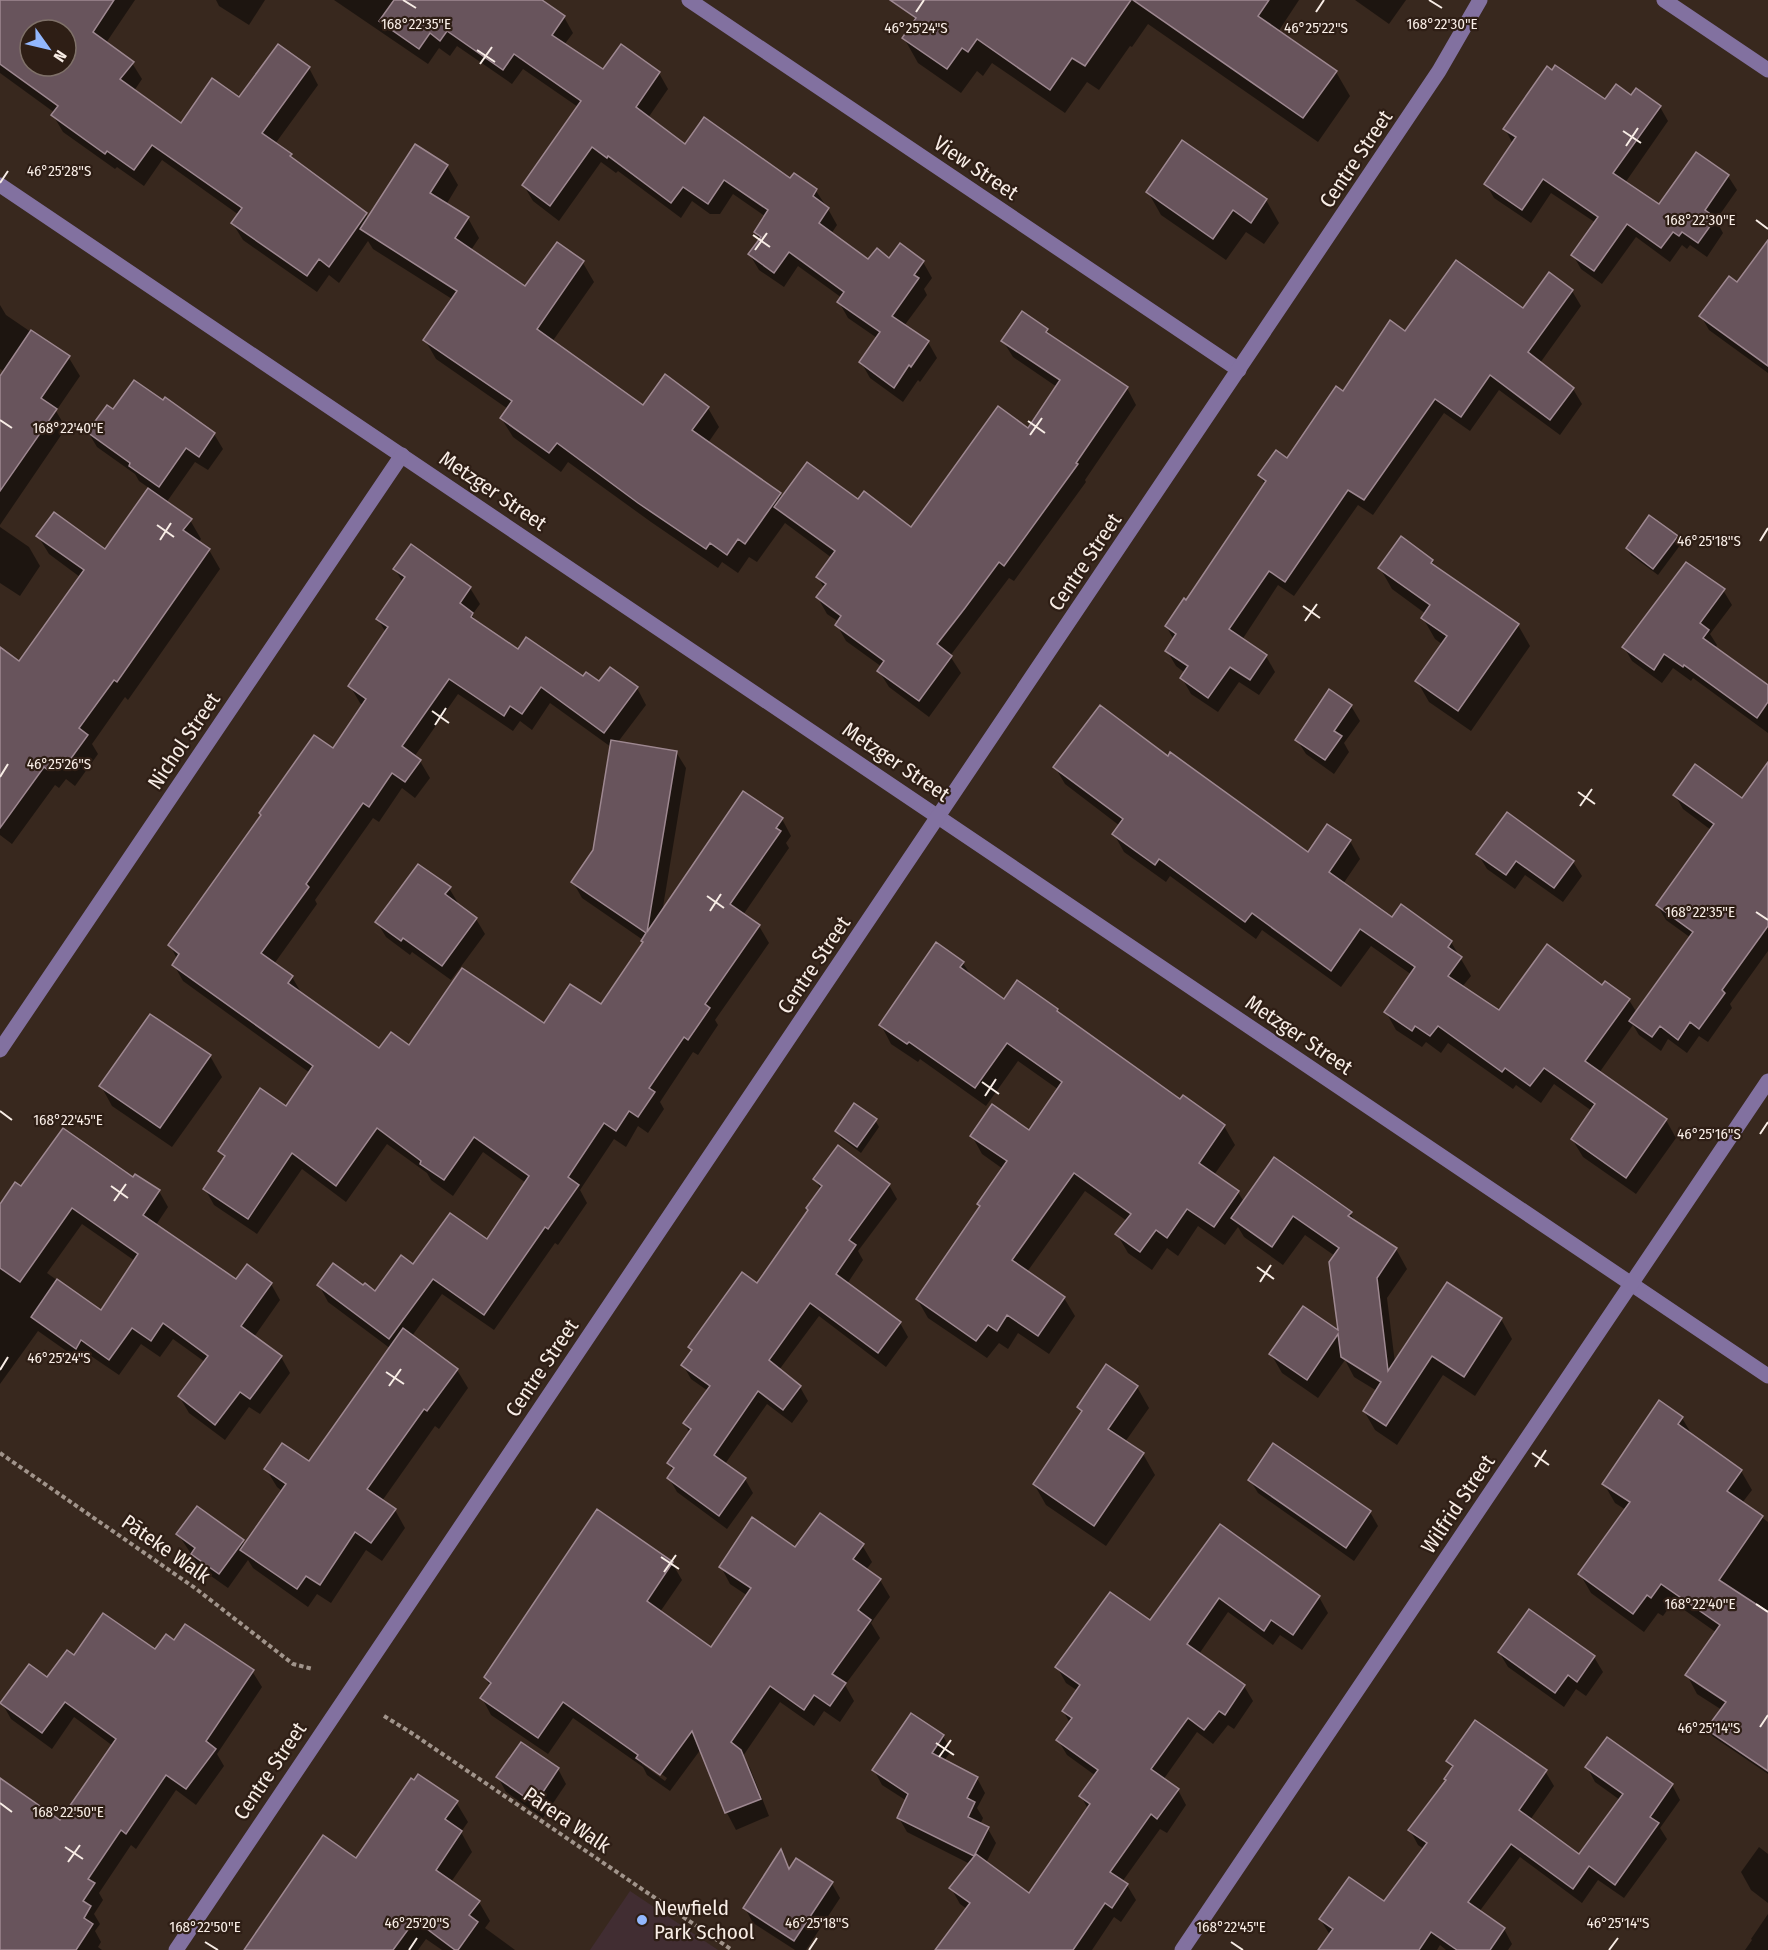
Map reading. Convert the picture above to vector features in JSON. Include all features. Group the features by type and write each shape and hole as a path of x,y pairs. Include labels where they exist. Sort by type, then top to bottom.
{"street":[{"name":"View Street","path":"689,0 1239,370"},
{"name":"Centre Street","path":"176,1950 1439,71 1480,0"},
{"path":"1664,0 1768,70"},
{"name":"Metzger Street","path":"0,186 1768,1376"},
{"name":"Nichol Street","path":"0,1050 402,455"},
{"name":"Wilfrid Street","path":"1182,1950 1768,1081"}],"path":[{"name":"Pāteke Walk","path":"0,1453 195,1588 293,1664 313,1669"},
{"name":"Pārera Walk","path":"384,1716 732,1950"}],"shaded area":[{"name":"Newfield Park School","path":"630,1891 718,1950 590,1950"}],"building":[{"path":"0,0 114,0 93,32 134,62 120,79 181,123 212,78 239,97 278,44 310,67 262,133 367,213 329,267 319,259 307,276 231,223 242,208 152,145 134,170 107,151 105,154 51,115 58,106 19,78 78,78 78,18 18,18 18,77 0,64"},
{"path":"394,0 542,0 565,16 552,35 603,69 621,44 660,72 636,107 685,144 704,117 790,178 794,173 817,189 813,196 829,208 819,223 868,259 877,248 889,258 900,243 924,261 914,275 919,278 892,316 929,341 894,388 859,362 880,332 837,302 844,292 789,252 774,273 748,254 761,237 754,232 768,210 724,180 708,204 683,187 671,203 608,156 607,158 592,147 550,206 522,185 581,101 514,54 503,70 447,31 440,41 430,33 419,49 379,21"},
{"path":"890,0 1131,0 1085,66 1072,58 1050,90 977,39 968,52 962,48 947,69 902,38 916,18"},
{"path":"1133,0 1269,0 1258,16 1337,71 1303,118"},
{"path":"1555,65 1605,99 1616,84 1631,95 1636,88 1661,106 1613,173 1659,204 1696,152 1729,175 1705,210 1716,218 1698,243 1682,232 1679,236 1673,232 1661,248 1627,224 1594,271 1571,255 1598,217 1543,179 1522,210 1484,184 1516,137 1503,129 1547,66 1552,70"},
{"path":"1182,140 1267,199 1251,223 1233,210 1213,239 1146,192"},
{"path":"415,144 448,165 430,193 469,217 455,238 525,286 557,242 584,261 537,329 643,405 665,374 709,407 692,430 781,493 745,544 738,539 727,555 710,543 706,549 638,503 557,443 549,453 500,418 512,401 423,340 457,291 360,229"},
{"path":"1768,240 1768,366 1699,316 1729,276 1737,282"},
{"path":"1456,260 1523,308 1549,272 1573,290 1528,352 1574,388 1550,420 1490,375 1461,417 1435,399 1364,500 1348,490 1285,582 1269,571 1229,629 1267,655 1250,680 1230,667 1208,698 1180,678 1188,666 1165,651 1176,634 1165,626 1184,598 1186,600 1266,481 1258,475 1276,450 1287,458 1336,386 1343,391 1390,320 1405,331"},
{"path":"1022,311 1048,329 1046,332 1128,387 1076,463 1078,464 1004,566 999,562 937,644 952,656 919,701 877,671 884,661 835,625 841,616 816,597 826,584 816,577 835,551 774,507 807,462 858,499 864,491 911,527 998,406 1028,428 1060,380 1001,341"},
{"path":"31,330 70,356 41,398 57,409 0,491 0,376"},
{"path":"134,380 163,400 165,397 215,433 199,457 186,448 159,487 87,432 107,405 113,409"},
{"path":"148,488 192,519 183,530 210,549 117,682 114,680 79,728 88,735 64,768 55,762 48,770 44,767 0,828 0,647 19,661 84,570 36,536 54,512 105,549"},
{"path":"1649,515 1678,536 1653,569 1626,548"},
{"path":"1401,536 1433,560 1431,563 1519,624 1458,711 1415,681 1447,636 1421,618 1430,605 1378,568"},
{"path":"411,544 471,587 460,603 473,613 471,617 518,649 526,637 583,676 586,672 599,681 610,667 638,687 604,733 541,687 522,714 510,706 504,716 449,679 402,746 421,760 405,782 392,773 369,807 363,803 306,884 309,887 261,953 293,976 288,983 379,1048 391,1032 409,1045 462,968 544,1023 570,984 601,1004 643,942 641,941 646,933 571,882 593,850 611,740 677,751 647,932 743,791 783,818 776,828 781,831 730,904 760,925 705,1004 710,1008 688,1040 684,1037 649,1088 655,1092 638,1117 629,1111 616,1131 604,1123 568,1177 579,1185 548,1229 545,1227 484,1315 433,1279 389,1339 317,1285 333,1263 375,1291 401,1255 413,1264 450,1213 487,1239 529,1176 474,1137 444,1180 420,1164 421,1161 377,1128 336,1186 292,1153 248,1219 203,1189 225,1156 218,1151 260,1088 286,1106 313,1066 172,965 179,954 168,945 261,815 259,813 314,735 333,748 366,699 348,686 388,627 376,619 405,577 393,569"},
{"path":"1686,562 1725,589 1700,623 1709,630 1703,638 1768,685 1768,702 1757,718 1684,665 1683,667 1664,654 1654,670 1622,647"},
{"path":"1329,689 1352,705 1334,731 1342,736 1325,760 1295,740"},
{"path":"1100,705 1168,756 1170,752 1308,852 1327,824 1351,840 1329,872 1392,917 1401,904 1452,941 1448,947 1462,957 1448,976 1499,1010 1547,944 1602,985 1605,981 1630,999 1585,1061 1667,1119 1626,1178 1571,1139 1595,1104 1544,1068 1530,1086 1505,1068 1502,1072 1438,1026 1430,1036 1415,1026 1412,1031 1384,1012 1415,967 1360,929 1331,971 1252,913 1245,922 1159,859 1155,865 1112,834 1123,819 1053,767"},
{"path":"1768,762 1768,926 1722,990 1725,993 1699,1029 1690,1022 1678,1040 1660,1026 1652,1037 1629,1021 1693,932 1656,905 1714,824 1673,795 1695,764 1742,798"},
{"path":"1507,812 1574,861 1554,888 1516,861 1506,875 1476,854"},
{"path":"418,864 451,887 445,894 477,918 442,966 403,938 401,941 375,922"},
{"path":"936,942 964,962 960,967 1004,999 1017,980 1180,1099 1183,1095 1225,1125 1199,1163 1239,1191 1214,1227 1187,1209 1167,1238 1156,1230 1140,1252 1115,1234 1131,1214 1074,1173 1012,1260 1065,1297 1038,1336 1007,1315 997,1331 988,1325 976,1341 916,1299 980,1206 977,1204 1007,1161 970,1136 992,1104 1029,1130 1062,1082 1007,1043 975,1088 909,1042 907,1044 879,1025"},
{"path":"150,1014 211,1055 160,1128 99,1086"},
{"path":"854,1103 877,1119 857,1147 835,1131"},
{"path":"63,1128 133,1177 135,1174 160,1190 143,1215 236,1279 247,1264 272,1283 241,1326 282,1356 250,1399 240,1392 215,1425 178,1396 208,1356 163,1323 151,1341 132,1328 109,1360 81,1340 76,1349 31,1317 57,1279 101,1310 138,1254 72,1208 20,1282 0,1268 0,1204 15,1182 21,1186"},
{"path":"838,1145 890,1184 849,1240 856,1245 836,1274 901,1322 878,1353 810,1303 769,1360 801,1386 783,1410 758,1391 714,1455 746,1478 719,1516 667,1478 674,1468 667,1463 691,1429 683,1423 710,1386 681,1365 692,1350 688,1347 742,1272 757,1283 808,1210 806,1208 822,1186 813,1179"},
{"path":"1274,1157 1352,1212 1348,1216 1397,1248 1377,1278 1388,1371 1447,1282 1502,1318 1464,1377 1432,1356 1386,1426 1363,1411 1381,1382 1341,1357 1338,1334 1307,1380 1269,1354 1303,1306 1338,1330 1329,1262 1339,1248 1293,1216 1272,1247 1231,1218"},
{"path":"403,1328 458,1369 427,1411 424,1409 367,1489 396,1509 371,1543 355,1532 320,1585 306,1576 297,1589 240,1550 286,1484 264,1469 282,1443 309,1461"},
{"path":"1106,1364 1138,1386 1108,1429 1144,1453 1094,1526 1033,1484 1082,1411 1077,1407"},
{"path":"1659,1400 1683,1417 1678,1424 1742,1470 1727,1491 1763,1516 1719,1580 1768,1612 1768,1771 1706,1729 1726,1702 1685,1675 1720,1625 1661,1584 1651,1598 1647,1595 1633,1614 1578,1574 1630,1502 1602,1484"},
{"path":"1273,1443 1371,1511 1346,1548 1248,1480"},
{"path":"197,1506 244,1540 219,1574 191,1554 195,1548 176,1534"},
{"path":"597,1509 673,1562 647,1601 711,1647 751,1588 719,1567 752,1517 795,1547 820,1513 864,1544 853,1559 881,1579 858,1610 871,1620 832,1674 846,1683 830,1706 814,1695 804,1710 770,1686 731,1742 741,1750 761,1799 725,1813 692,1731 660,1775 636,1758 638,1755 563,1702 538,1738 480,1698 491,1683 484,1677"},
{"path":"1220,1524 1320,1596 1293,1635 1271,1620 1264,1631 1219,1598 1187,1644 1245,1685 1225,1715 1219,1711 1204,1730 1188,1718 1151,1769 1179,1789 1157,1819 1151,1814 1110,1872 1128,1884 1112,1908 1105,1903 1073,1950 935,1950 970,1903 949,1888 976,1854 1029,1893 1090,1804 1079,1796 1098,1770 1056,1740 1072,1718 1062,1711 1080,1685 1055,1667 1110,1592 1150,1620"},
{"path":"1529,1609 1595,1656 1577,1682 1568,1675 1555,1693 1498,1652"},
{"path":"103,1613 155,1649 166,1634 174,1640 185,1624 254,1670 206,1741 216,1749 186,1789 166,1775 126,1834 121,1830 88,1879 95,1883 83,1901 91,1906 84,1918 93,1924 76,1950 0,1950 0,1778 60,1820 116,1739 65,1702 42,1733 0,1703 29,1664 47,1677 67,1650 74,1655"},
{"path":"911,1713 944,1735 932,1753 978,1777 967,1798 975,1802 968,1817 989,1827 974,1856 897,1818 908,1794 872,1770"},
{"path":"1475,1720 1547,1770 1519,1810 1579,1854 1623,1794 1585,1767 1607,1737 1673,1784 1650,1817 1659,1823 1615,1885 1589,1866 1573,1889 1511,1844 1468,1902 1505,1928 1490,1950 1457,1950 1431,1932 1419,1950 1318,1950 1333,1929 1319,1919 1349,1877 1384,1901 1427,1843 1408,1830 1446,1780 1444,1779 1453,1766 1446,1761"},
{"path":"521,1742 559,1768 535,1804 496,1777"},
{"path":"418,1774 458,1801 445,1819 462,1831 436,1870 480,1901 469,1915 478,1922 458,1950 415,1920 393,1950 244,1950 323,1835 356,1858 411,1778 414,1780"},
{"path":"781,1849 789,1869 796,1858 833,1882 794,1941 743,1908"}],"place":[{"name":"Newfield Park School","path":"642,1920"}]}
